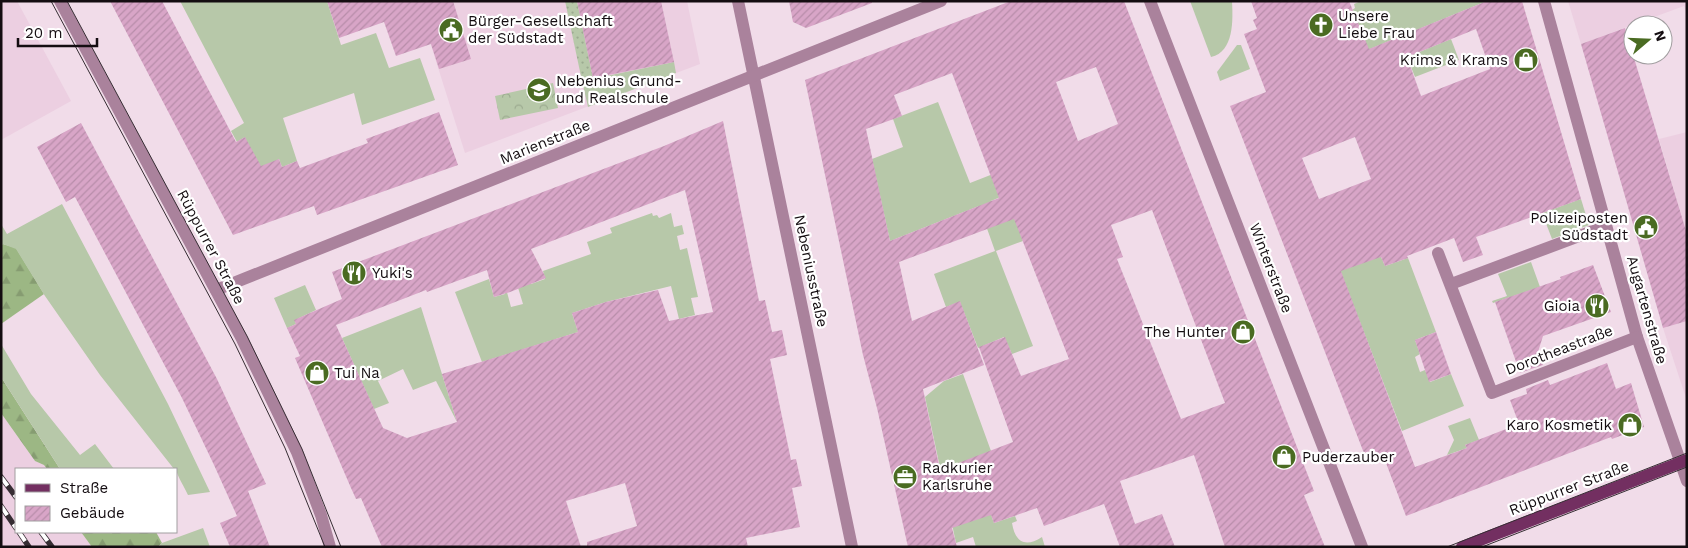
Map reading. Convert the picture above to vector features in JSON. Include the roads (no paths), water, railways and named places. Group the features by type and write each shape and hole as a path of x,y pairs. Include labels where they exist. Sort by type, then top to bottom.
{"main road":[{"name":"Rüppurrer Straße","path":"1462,547 1683,461"}],"street":[{"name":"Rüppurrer Straße","path":"60,1 242,338 296,452 321,515 330,547"},
{"name":"Nebeniusstraße","path":"738,1 852,547"},
{"name":"Marienstraße","path":"216,290 941,1"},
{"name":"Winterstraße","path":"1150,1 1362,547"},
{"name":"Augartenstraße","path":"1544,1 1637,337 1683,461 1687,482"},
{"path":"1438,253 1451,284 1606,226"},
{"name":"Dorotheastraße","path":"1451,284 1492,394 1637,337"},
{"name":"Rüppurrer Straße","path":"321,515 338,547"}],"tram line":[{"path":"51,1 235,344 285,448 325,547"},
{"path":"67,1 247,336 302,449 341,547"},
{"path":"1447,547 1687,453"},
{"path":"1482,547 1687,467"}],"railway":[{"path":"1,477 15,496"},
{"path":"1,506 15,527"},
{"path":"20,533 29,547"},
{"path":"42,533 52,547"}],"place":[{"name":"Unsere Liebe Frau","path":"1321,25"},
{"name":"Bürger-Gesellschaft der Südstadt","path":"451,30"},
{"name":"Krims & Krams","path":"1526,60"},
{"name":"Nebenius Grund- und Realschule","path":"539,90"},
{"name":"Polizeiposten Südstadt","path":"1646,227"},
{"name":"Yuki's","path":"354,273"},
{"name":"Gioia","path":"1597,306"},
{"name":"The Hunter","path":"1243,332"},
{"name":"Tui Na","path":"317,373"},
{"name":"Karo Kosmetik","path":"1630,425"},
{"name":"Puderzauber","path":"1284,457"},
{"name":"Radkurier Karlsruhe","path":"905,477"}]}
